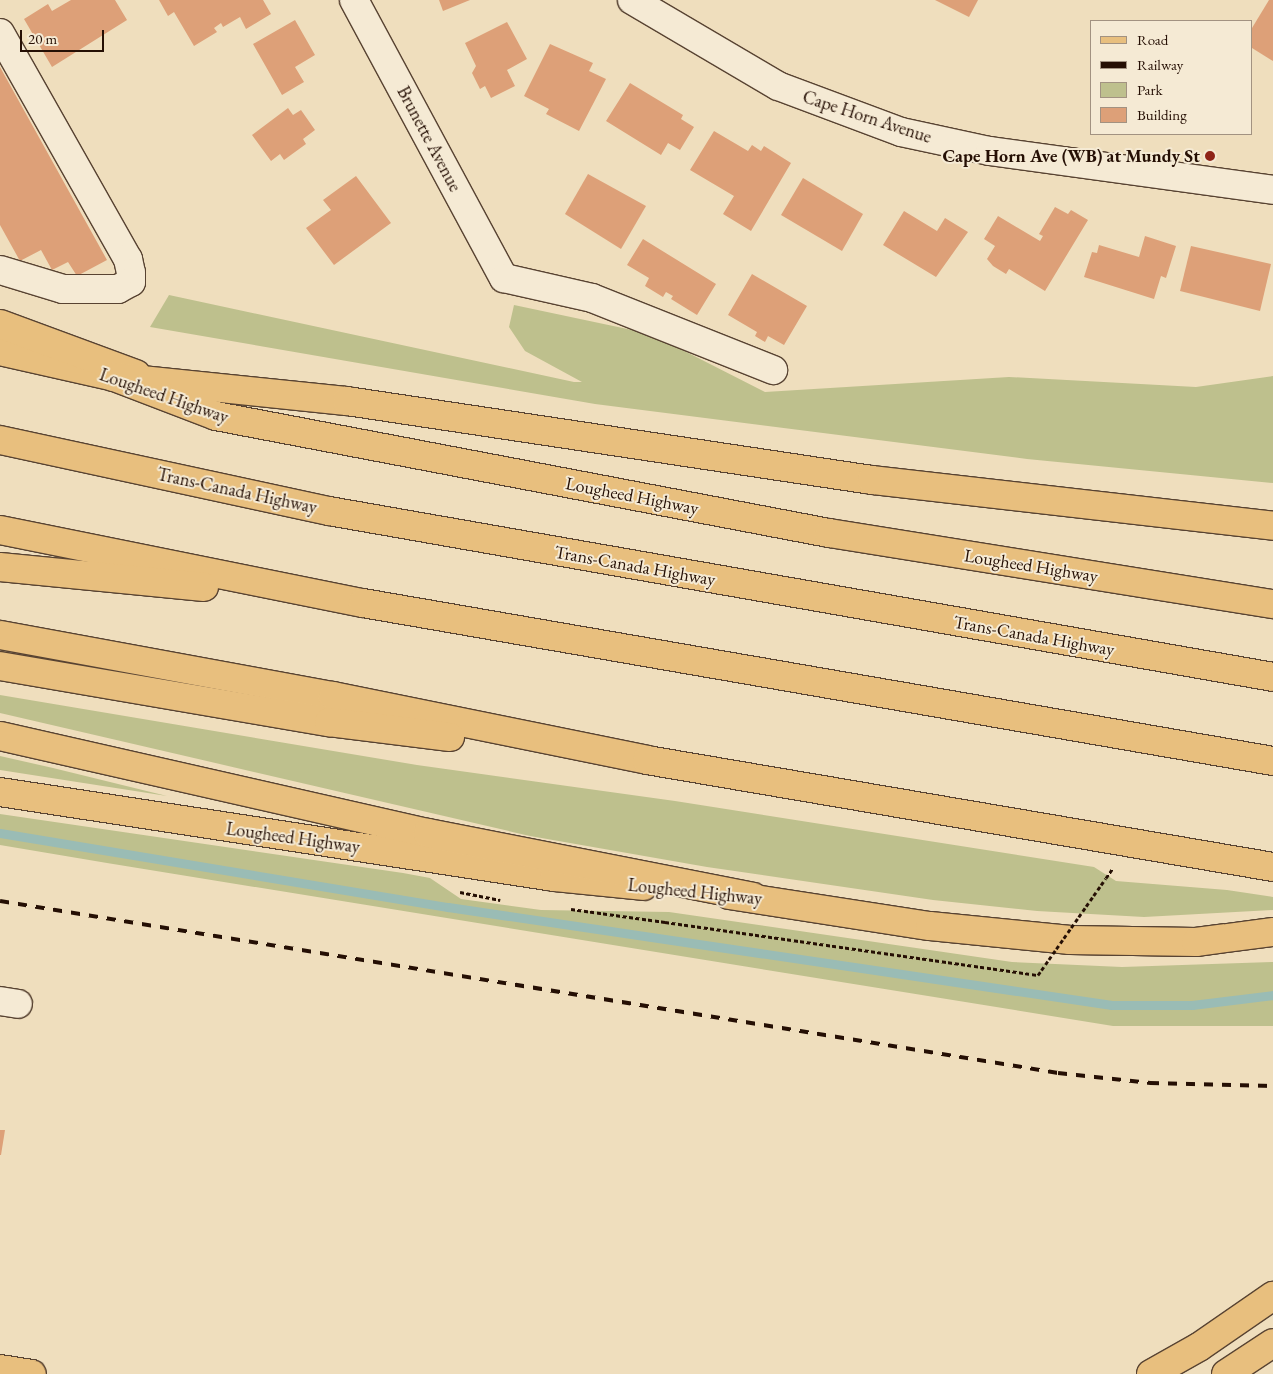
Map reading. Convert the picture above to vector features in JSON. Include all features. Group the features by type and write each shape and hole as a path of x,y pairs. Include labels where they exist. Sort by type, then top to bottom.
{"main road":[{"path":"0,324 147,378"},
{"name":"Lougheed Highway","path":"0,351 114,377 216,416 829,533 1273,604"},
{"path":"114,377 147,378 347,401 872,480 1273,526"},
{"name":"Trans-Canada Highway","path":"0,440 329,511 1273,677"},
{"path":"0,530 362,602 1273,761"},
{"path":"0,567 362,602"},
{"path":"0,635 333,696 647,760 1273,867"},
{"path":"0,666 329,722 647,760"},
{"path":"0,736 455,839 753,897"},
{"name":"Lougheed Highway","path":"0,792 554,877 753,897 930,926 1070,940 1196,942 1273,932"},
{"path":"1151,1374 1199,1347 1273,1296"},
{"path":"1226,1374 1273,1343"},
{"path":"0,1369 32,1374"}],"street":[{"name":"Brunette Avenue","path":"354,0 504,278 592,298 773,370"},
{"name":"Cape Horn Avenue","path":"632,0 778,86 901,132 990,151 1273,190"},
{"path":"0,32 128,259 131,282 118,289 63,289 0,270"}],"path":[{"path":"665,922 1038,975 1106,878"}],"green space":[{"path":"169,295 574,382 582,382 525,351 509,327 514,305 651,334 765,392 1009,377 1196,387 1273,376 1273,483 1027,459 595,404 150,327"},
{"path":"0,695 417,765 675,801 1094,867 1116,881 1227,890 1273,897 1273,910 1144,917 1037,911 933,900 707,867 530,836 0,713"},
{"path":"0,756 53,768 167,796 0,770"},
{"path":"0,814 403,873 430,878 461,899 541,910 669,912 1012,962 1122,967 1273,962 1273,1026 1113,1026 107,863 0,845"}],"building":[{"path":"71,0 115,0 127,20 52,67 24,19 48,4 52,11"},
{"path":"159,0 263,0 271,14 246,29 240,17 223,27 221,23 214,28 217,32 194,46 174,12 168,16"},
{"path":"439,0 470,0 443,11"},
{"path":"935,0 978,0 969,17"},
{"path":"1269,0 1273,0 1273,61 1253,49 1253,26"},
{"path":"295,20 315,55 295,67 304,82 282,95 253,44"},
{"path":"507,22 527,59 507,70 515,86 491,98 485,86 480,89 472,73 476,66 465,43"},
{"path":"550,44 593,63 589,71 606,79 579,131 546,114 549,109 524,96"},
{"path":"0,67 107,260 77,276 68,262 52,270 41,250 20,261 0,225"},
{"path":"630,83 683,115 681,119 694,127 680,150 668,143 661,155 606,121"},
{"path":"288,108 293,115 301,110 315,130 303,139 306,144 284,160 280,154 271,161 252,135"},
{"path":"714,131 748,151 752,145 761,151 764,146 791,163 751,231 723,214 734,196 690,170"},
{"path":"588,174 646,206 621,249 565,214"},
{"path":"356,176 391,223 334,265 306,228 331,210 323,200"},
{"path":"803,178 863,214 842,251 781,215"},
{"path":"1055,207 1068,214 1071,210 1088,220 1045,291 1009,269 1006,274 993,266 987,259 995,246 984,239 998,216 1040,241 1043,236 1039,234"},
{"path":"904,211 937,231 945,218 968,232 936,277 883,245"},
{"path":"1145,236 1176,246 1166,278 1161,276 1154,299 1084,277 1092,252 1097,253 1099,245 1139,257"},
{"path":"643,239 716,284 697,315 671,299 673,296 666,292 663,297 645,286 649,278 627,265"},
{"path":"1191,246 1271,264 1260,311 1180,291"},
{"path":"752,274 807,306 784,345 768,336 765,342 755,336 757,332 728,315"},
{"path":"0,1130 5,1130 1,1155 0,1155"}],"waterway":[{"path":"0,833 448,907 1112,1005 1192,1005 1273,995"}],"railway":[{"path":"0,901 1058,1073 1150,1083 1273,1086"}],"place":[{"name":"Cape Horn Ave (WB) at Mundy St","path":"1210,156"}]}
